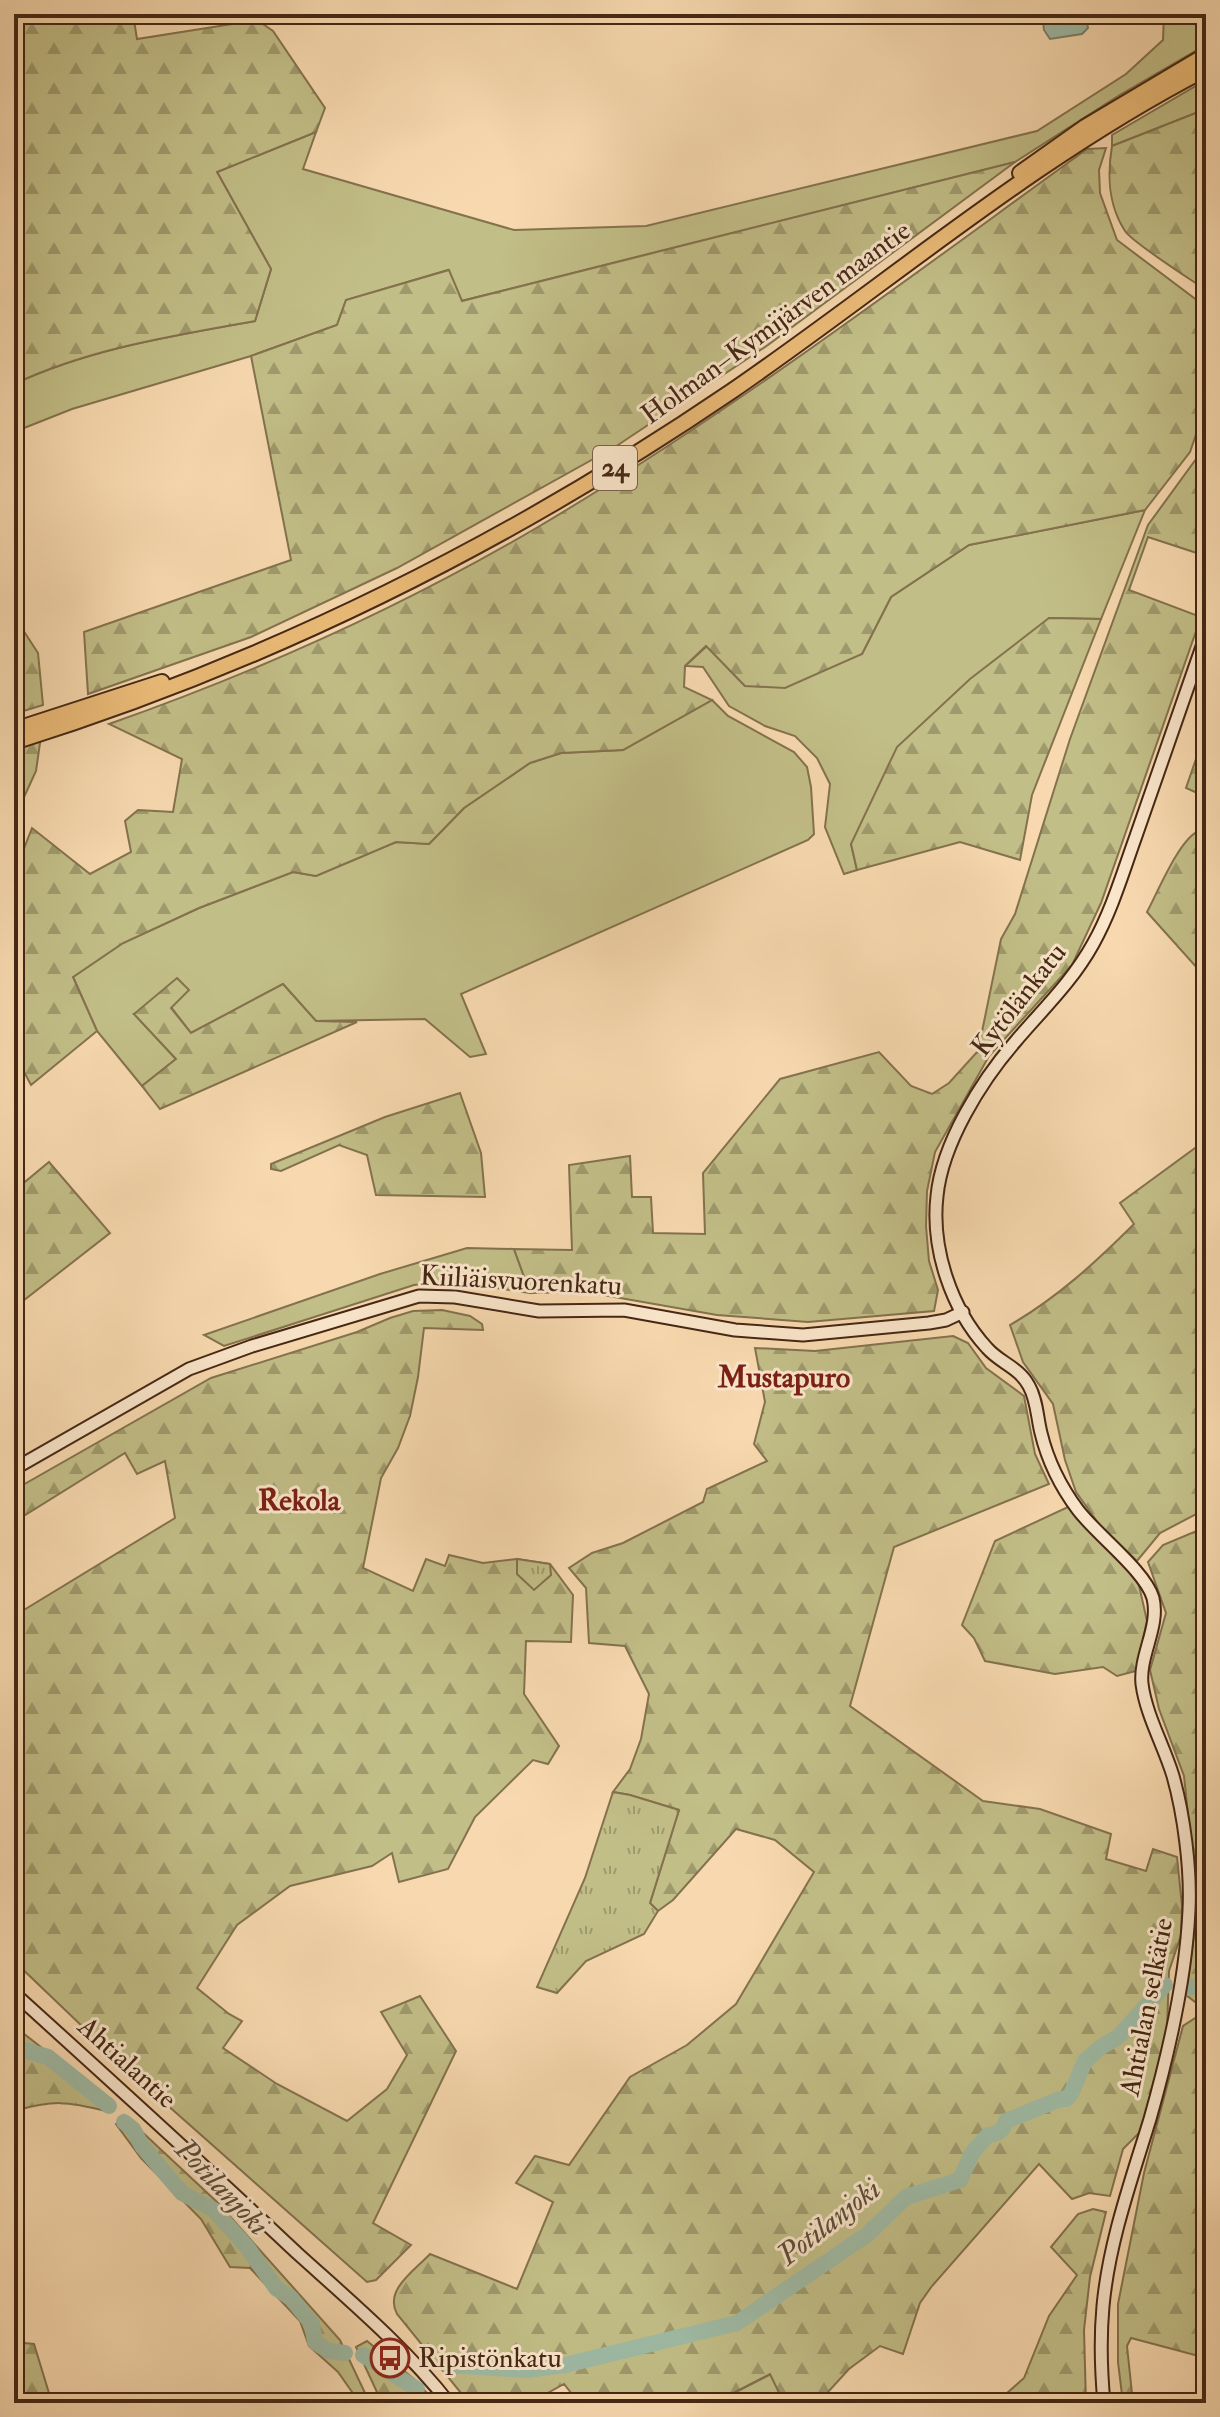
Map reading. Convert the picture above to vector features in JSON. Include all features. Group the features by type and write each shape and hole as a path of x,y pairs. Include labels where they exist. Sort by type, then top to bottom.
{"highway":[{"name":"Holman–Kymijärven maantie","path":"14,742 170,689 421,577 511,529 600,477 736,388 936,241 1050,150 1206,55"},
{"name":"Holman–Kymijärven maantie","path":"936,241 1077,147 1206,69"},
{"name":"Holman–Kymijärven maantie","path":"14,730 266,647"}],"street":[{"name":"Kytölänkatu","path":"984,1346 947,1278 937,1234 937,1196 946,1157 967,1112 992,1072 1064,987 1094,943 1125,867 1206,635"},
{"name":"Kiiliäisvuorenkatu","path":"14,1469 189,1369 252,1346 419,1296 455,1297 539,1311 624,1310 735,1330 803,1335 929,1323 963,1312"},
{"name":"Ahtialan selkätie","path":"984,1346 1013,1366 1028,1384 1054,1475 1097,1532 1146,1584 1154,1601 1142,1679 1174,1779 1186,1854 1188,1922 1173,2024 1151,2114 1122,2206 1103,2302 1100,2360 1104,2403"},
{"name":"Ahtialantie","path":"14,1993 130,2096 361,2312 449,2403"}],"green space":[{"path":"82,14 133,14 137,39 257,20 273,31 325,108 316,132 217,172 271,269 255,321 102,352 14,384 14,23"},
{"path":"1164,14 1202,14 1205,39 1197,50 1015,162 461,301 448,270 346,300 337,325 251,356 72,409 14,432 14,384 102,352 255,321 271,269 217,172 316,132 303,169 514,230 646,226 1037,131 1126,74 1163,40"},
{"path":"1206,80 1206,86 1202,89 1206,89 1206,109 1112,146 1112,135"},
{"path":"1206,109 1206,290 1130,237 1115,211 1109,179 1112,146"},
{"path":"1106,148 1099,170 1100,193 1117,240 1206,307 1206,405 1190,452 1145,510 969,545 891,597 862,654 785,688 745,686 706,646 685,666 684,687 712,700 623,750 561,753 530,763 464,808 429,844 396,842 316,876 293,872 199,908 123,943 73,977 97,1031 31,1085 14,1053 14,874 32,828 90,874 131,852 125,821 138,810 173,812 182,759 109,724 219,683 328,636 382,611 538,527 748,392 1087,149"},
{"path":"1015,162 768,345 615,447 397,568 251,637 88,694 84,632 291,560 251,356 337,325 346,300 449,270 462,301"},
{"path":"1206,432 1206,556 1148,537 1129,590 1201,617 1101,903 1072,965 989,1056 935,1152 927,1191 926,1226 929,1261 938,1290 934,1311 808,1322 717,1315 586,1292 530,1293 514,1249 572,1250 569,1165 630,1156 632,1197 651,1197 653,1233 705,1234 703,1173 780,1079 879,1052 911,1086 932,1094 949,1083 978,1051 1001,939 1015,914 1070,739 1148,525 1196,459"},
{"path":"1145,510 1101,619 1049,618 851,844 857,870 844,874 825,827 830,784 817,758 795,736 765,726 729,706 703,667 685,666 707,646 745,686 862,654 891,597 969,545"},
{"path":"14,616 38,653 43,705 14,714"},
{"path":"1049,618 1101,619 1032,795 1020,860 960,842 857,870 851,844 897,747 970,679"},
{"path":"712,700 728,716 794,752 807,767 814,834 808,840 461,994 486,1054 470,1057 425,1019 316,1021 283,984 191,1033 171,1007 134,1014 176,1059 142,1086 97,1031 73,977 123,943 199,908 293,872 316,876 396,842 429,844 464,808 530,763 561,753 623,750"},
{"path":"1206,730 1206,797 1186,788"},
{"path":"41,736 36,771 14,819 14,746"},
{"path":"1201,830 1206,832 1206,978 1147,912 1178,853 1193,834"},
{"path":"177,978 189,990 171,1008 191,1033 283,984 316,1021 357,1022 160,1109 142,1086 176,1059 134,1014"},
{"path":"460,1093 481,1153 485,1197 376,1195 367,1155 339,1145 281,1171 271,1169 271,1164 385,1117"},
{"path":"1206,1140 1206,1509 1160,1533 1137,1561 1101,1527 1076,1492 1065,1460 1053,1404 1023,1362 1010,1325 1075,1279 1134,1224 1120,1203"},
{"path":"49,1162 110,1233 14,1308 14,1191"},
{"path":"467,1248 514,1249 530,1293 448,1281 414,1285 224,1346 204,1335 380,1274"},
{"path":"442,1310 470,1316 482,1324 483,1330 424,1328 410,1416 398,1448 381,1478 363,1568 413,1591 426,1559 445,1566 449,1555 483,1563 517,1559 550,1564 573,1595 571,1642 526,1641 524,1694 559,1746 548,1764 533,1760 475,1817 448,1869 399,1882 392,1853 372,1866 290,1886 237,1925 197,1988 242,2021 223,2048 277,2084 347,2121 387,2089 407,2055 381,2012 420,1996 456,2051 373,2223 411,2245 376,2280 367,2282 130,2072 14,1961 14,1616 175,1518 165,1461 137,1474 125,1453 14,1522 14,1490 211,1378 413,1311"},
{"path":"953,1336 968,1343 986,1368 1024,1396 1035,1454 1049,1484 894,1547 850,1706 983,1801 1040,1809 1111,1834 1106,1859 1146,1871 1153,1849 1177,1857 1182,1906 1181,1935 1169,1971 1167,2031 1141,2131 1123,2149 1110,2196 1089,2193 1072,2199 1039,2164 932,2286 920,2303 903,2354 880,2346 849,2369 818,2403 784,2403 770,2374 733,2393 735,2403 579,2403 564,2384 535,2403 469,2403 397,2314 394,2297 403,2281 430,2254 517,2289 553,2202 516,2183 535,2156 569,2165 630,2077 687,2045 736,2004 814,1872 775,1840 736,1829 673,1900 658,1911 650,1903 679,1810 613,1792 630,1769 641,1739 649,1694 625,1646 589,1643 586,1588 569,1568 592,1553 623,1543 703,1502 707,1489 767,1461 754,1444 765,1402 755,1348 815,1351"},
{"path":"1068,1507 1138,1581 1147,1621 1136,1671 1117,1676 1103,1667 1055,1674 985,1661 974,1638 962,1625 995,1541"},
{"path":"1206,1527 1206,2000 1199,2005 1186,1995 1195,1928 1184,1776 1159,1709 1150,1670 1166,1613 1148,1562 1163,1545"},
{"path":"517,1559 550,1564 551,1575 534,1590 517,1574"},
{"path":"613,1792 679,1810 650,1903 658,1911 644,1934 586,1961 557,1993 537,1987 585,1878"},
{"path":"1206,2011 1206,2358 1131,2338 1127,2346 1133,2403 1123,2403 1118,2362 1118,2304 1144,2173 1183,2026"},
{"path":"14,2026 111,2102 106,2111 60,2103 14,2111"},
{"path":"124,2115 218,2203 340,2340 365,2393 357,2399 338,2372 309,2346 300,2321 250,2268 230,2267 201,2219 141,2158 116,2124"},
{"path":"1093,2209 1106,2212 1090,2277 1084,2330 1086,2403 998,2401 1024,2378 1049,2316 1077,2275 1051,2247 1078,2214"},
{"path":"367,2341 414,2379 436,2403 382,2403 356,2347"},
{"path":"14,2342 34,2344 52,2403 14,2403"},
{"path":"771,2374 784,2403 735,2403 732,2394"}],"shaded area":[{"path":"1042,14 1079,14 1086,18 1088,28 1082,34 1050,39 1044,30"}],"waterway":[{"name":"Potilanjoki","path":"1188,1988 1206,1984"},
{"name":"Potilanjoki","path":"448,2365 527,2370 565,2365 737,2323 868,2234 906,2197 960,2180 972,2153 988,2135 1002,2130 1006,2121 1066,2099 1085,2061 1118,2037 1165,1985"},
{"name":"Potilanjoki","path":"14,2047 48,2057 109,2106"},
{"name":"Potilanjoki","path":"124,2122 133,2129 142,2146 182,2193 214,2210 248,2248 276,2288 291,2298 312,2324 315,2342 329,2351 345,2353"},
{"name":"Potilanjoki","path":"363,2355 417,2389"}],"place":[{"name":"Ripistönkatu","path":"390,2358"}],"district":[{"name":"Mustapuro","path":"784,1377"},
{"name":"Rekola","path":"299,1500"}]}
